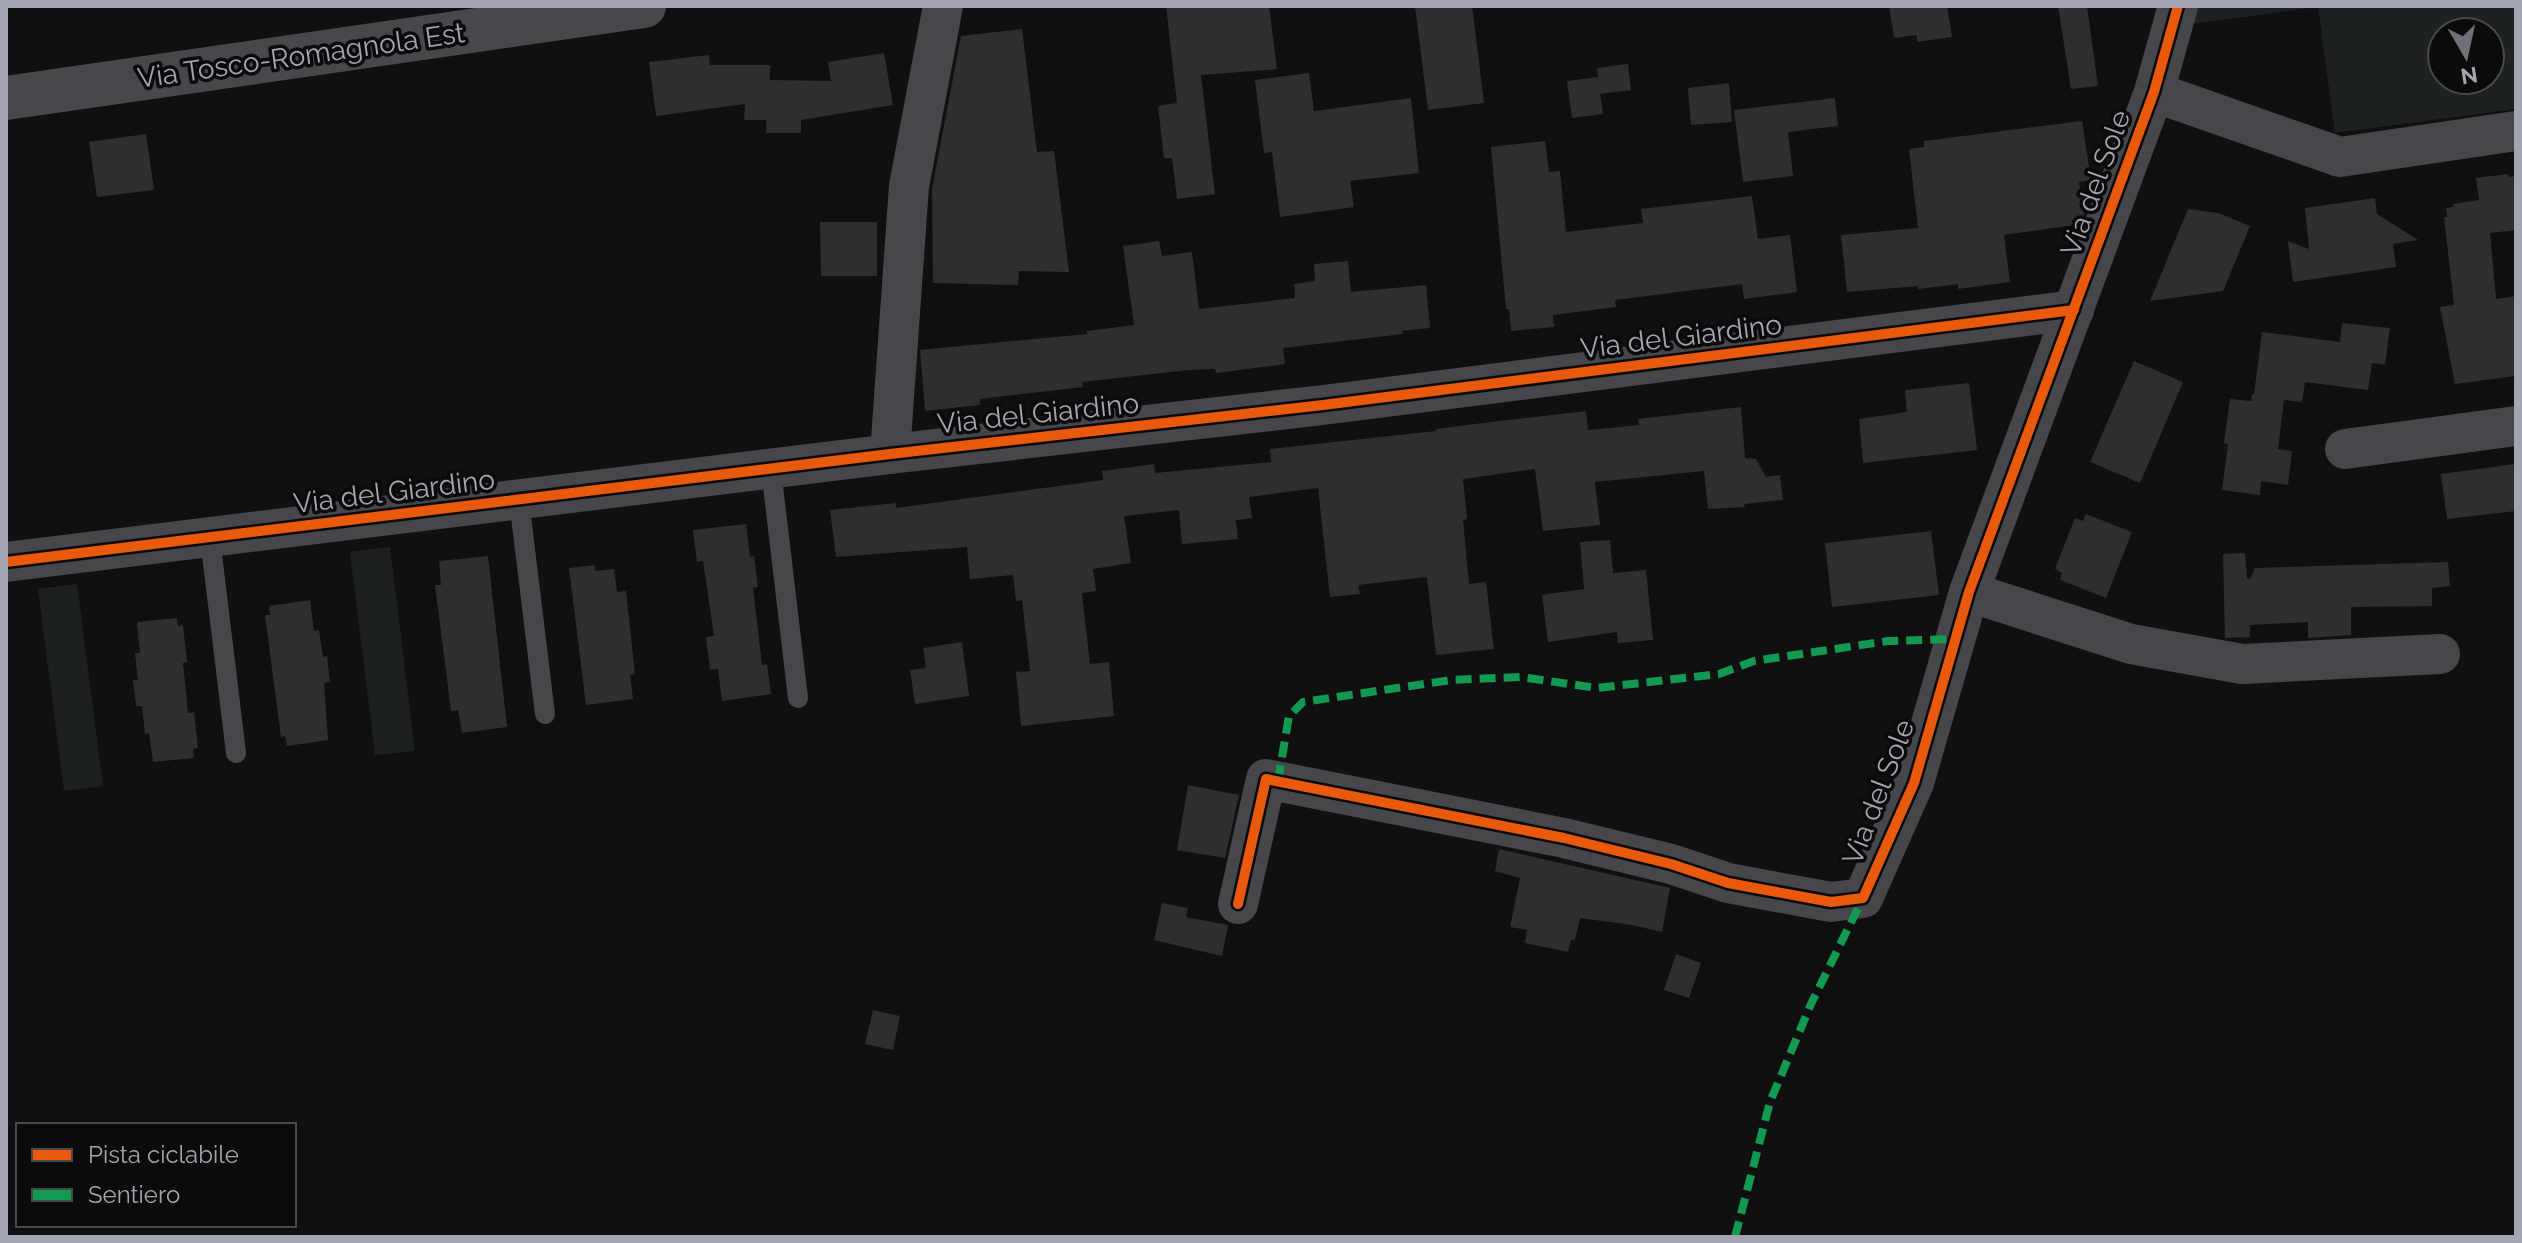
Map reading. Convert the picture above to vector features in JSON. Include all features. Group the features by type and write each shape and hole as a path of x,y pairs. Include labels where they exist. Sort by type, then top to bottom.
{"main road":[{"name":"Via Tosco-Romagnola Est","path":"6,98 644,6"}],"street":[{"name":"Via del Giardino","path":"890,454 909,186 943,6"},
{"name":"Via del Sole","path":"1238,904 1266,779 1564,838 1671,864 1742,886 1831,902 1863,898 1914,783 1969,592 2154,92 2178,6"},
{"path":"2154,92 2340,157 2516,131"},
{"name":"Via del Giardino","path":"6,562 890,454 1323,405 2074,310"},
{"path":"2345,449 2516,426"},
{"path":"1969,592 2131,644 2242,664 2440,654"}],"lane":[{"path":"771,469 798,698"},
{"path":"519,500 545,714"},
{"path":"210,538 236,753"}],"shaded area":[{"path":"2197,6 2516,6 2516,109 2335,133 2318,7 2192,24"},
{"path":"390,547 415,751 375,755 350,552"},
{"path":"77,584 103,786 64,791 38,589"}],"building":[{"path":"1166,6 1269,6 1277,69 1201,75 1215,194 1177,199 1172,158 1164,158 1158,106 1177,103"},
{"path":"1415,6 1472,6 1484,103 1428,110"},
{"path":"1889,6 1947,6 1952,37 1917,42 1917,35 1894,38"},
{"path":"2058,6 2087,6 2098,86 2071,89"},
{"path":"1022,29 1037,152 1054,151 1069,272 1019,271 1018,285 933,283 932,189 961,36"},
{"path":"884,53 893,105 801,120 801,133 766,133 766,120 744,120 745,104 656,116 649,62 709,55 710,65 770,65 770,80 831,81 828,62"},
{"path":"1628,64 1631,90 1600,94 1597,68"},
{"path":"1309,73 1314,111 1411,98 1419,173 1350,181 1354,207 1280,217 1272,152 1264,153 1255,80"},
{"path":"1598,77 1603,114 1572,118 1567,81"},
{"path":"1729,83 1732,122 1691,125 1688,88"},
{"path":"1835,98 1838,126 1788,132 1793,176 1743,182 1734,110"},
{"path":"2082,121 2091,180 2079,182 2084,215 2081,224 2004,235 2010,282 1958,289 1958,284 1847,292 1841,235 1918,228 1909,149 1924,147 1924,141"},
{"path":"146,134 154,190 97,197 89,142"},
{"path":"1545,141 1549,172 1560,171 1566,232 1643,223 1641,209 1752,196 1758,239 1790,235 1797,292 1744,299 1742,284 1615,300 1616,307 1553,315 1554,327 1511,331 1509,309 1506,309 1491,147"},
{"path":"2508,174 2509,177 2516,176 2516,230 2490,233 2496,299 2516,296 2516,376 2455,384 2440,307 2454,305 2444,217 2447,217 2446,208 2479,200 2476,178"},
{"path":"2375,198 2377,214 2418,240 2393,244 2396,267 2293,282 2288,241 2309,249 2305,208"},
{"path":"2188,209 2218,213 2250,226 2223,291 2150,301"},
{"path":"820,222 877,222 877,276 821,276"},
{"path":"1159,241 1162,256 1192,252 1199,309 1295,298 1294,284 1315,281 1314,264 1348,261 1351,292 1426,285 1430,328 1283,348 1285,364 1216,373 1215,369 1188,370 1082,382 1083,387 980,399 980,405 925,411 920,350 1087,334 1087,331 1134,325 1123,246"},
{"path":"2342,323 2390,328 2385,365 2372,363 2368,390 2305,382 2302,402 2284,400 2278,449 2292,451 2288,485 2261,481 2260,495 2222,490 2230,399 2251,401 2262,332 2340,342"},
{"path":"2134,361 2183,382 2140,483 2090,462"},
{"path":"1969,383 1977,450 1863,463 1859,419 1907,412 1905,390"},
{"path":"1741,407 1745,458 1756,459 1766,477 1780,475 1783,500 1744,504 1745,507 1708,509 1704,471 1595,482 1600,525 1543,531 1535,469 1463,479 1469,584 1486,582 1494,649 1436,655 1427,577 1358,585 1360,594 1330,597 1318,488 1249,497 1252,518 1236,520 1238,539 1182,544 1179,510 1124,516 1131,563 1093,569 1096,591 1082,593 1090,664 1109,662 1114,716 1021,726 1016,672 1030,671 1022,600 1016,601 1013,575 970,579 967,547 836,557 830,510 896,503 896,508 1103,480 1102,471 1154,464 1155,473 1271,462 1270,449 1586,411 1588,430 1639,425 1638,419"},
{"path":"2516,464 2516,511 2447,519 2441,474"},
{"path":"2086,514 2132,532 2106,598 2060,580 2062,573 2055,569 2075,518 2083,521"},
{"path":"746,524 758,587 753,588 762,665 767,664 771,694 722,701 718,669 710,670 706,637 714,636 703,561 697,562 693,530"},
{"path":"1931,531 1939,595 1832,607 1825,543"},
{"path":"1610,540 1613,573 1646,570 1653,640 1618,643 1617,632 1548,642 1542,595 1584,589 1580,542"},
{"path":"2245,553 2247,578 2250,579 2255,568 2448,562 2450,586 2432,588 2432,606 2351,607 2351,635 2308,638 2308,622 2250,625 2250,637 2225,638 2223,554"},
{"path":"488,556 507,727 462,733 458,710 451,711 435,585 441,585 439,561"},
{"path":"595,565 595,571 614,569 617,592 626,591 635,674 630,675 633,699 586,705 569,568"},
{"path":"310,600 314,631 319,630 323,657 327,656 330,682 324,683 328,740 287,746 285,736 281,737 265,615 270,615 269,606"},
{"path":"177,618 178,626 183,625 188,713 194,712 198,748 193,749 194,758 153,762 149,733 145,734 142,706 136,706 133,680 138,680 135,653 140,653 137,622"},
{"path":"962,642 969,696 915,704 910,670 926,668 923,648"},
{"path":"1188,785 1239,795 1225,858 1177,850"},
{"path":"1499,849 1670,888 1662,932 1580,918 1575,940 1571,940 1568,952 1525,943 1527,930 1510,927 1520,878 1495,871"},
{"path":"1162,903 1188,908 1186,917 1228,925 1222,956 1154,940"},
{"path":"1676,954 1701,963 1689,998 1664,990"},
{"path":"873,1010 900,1016 893,1050 865,1044"}],"marked path":[{"path":"1278,781 1289,716 1303,702 1451,680 1521,677 1597,688 1719,674 1754,661 1888,641 1955,639"},
{"path":"1735,1237 1770,1102 1811,1004 1863,898"}],"cycle path":[{"path":"1238,904 1266,779 1564,838 1671,864 1728,883 1831,902 1863,898 1914,783 1969,592 2154,92 2178,6"},
{"path":"6,562 890,454 1323,405 2074,310"}]}
